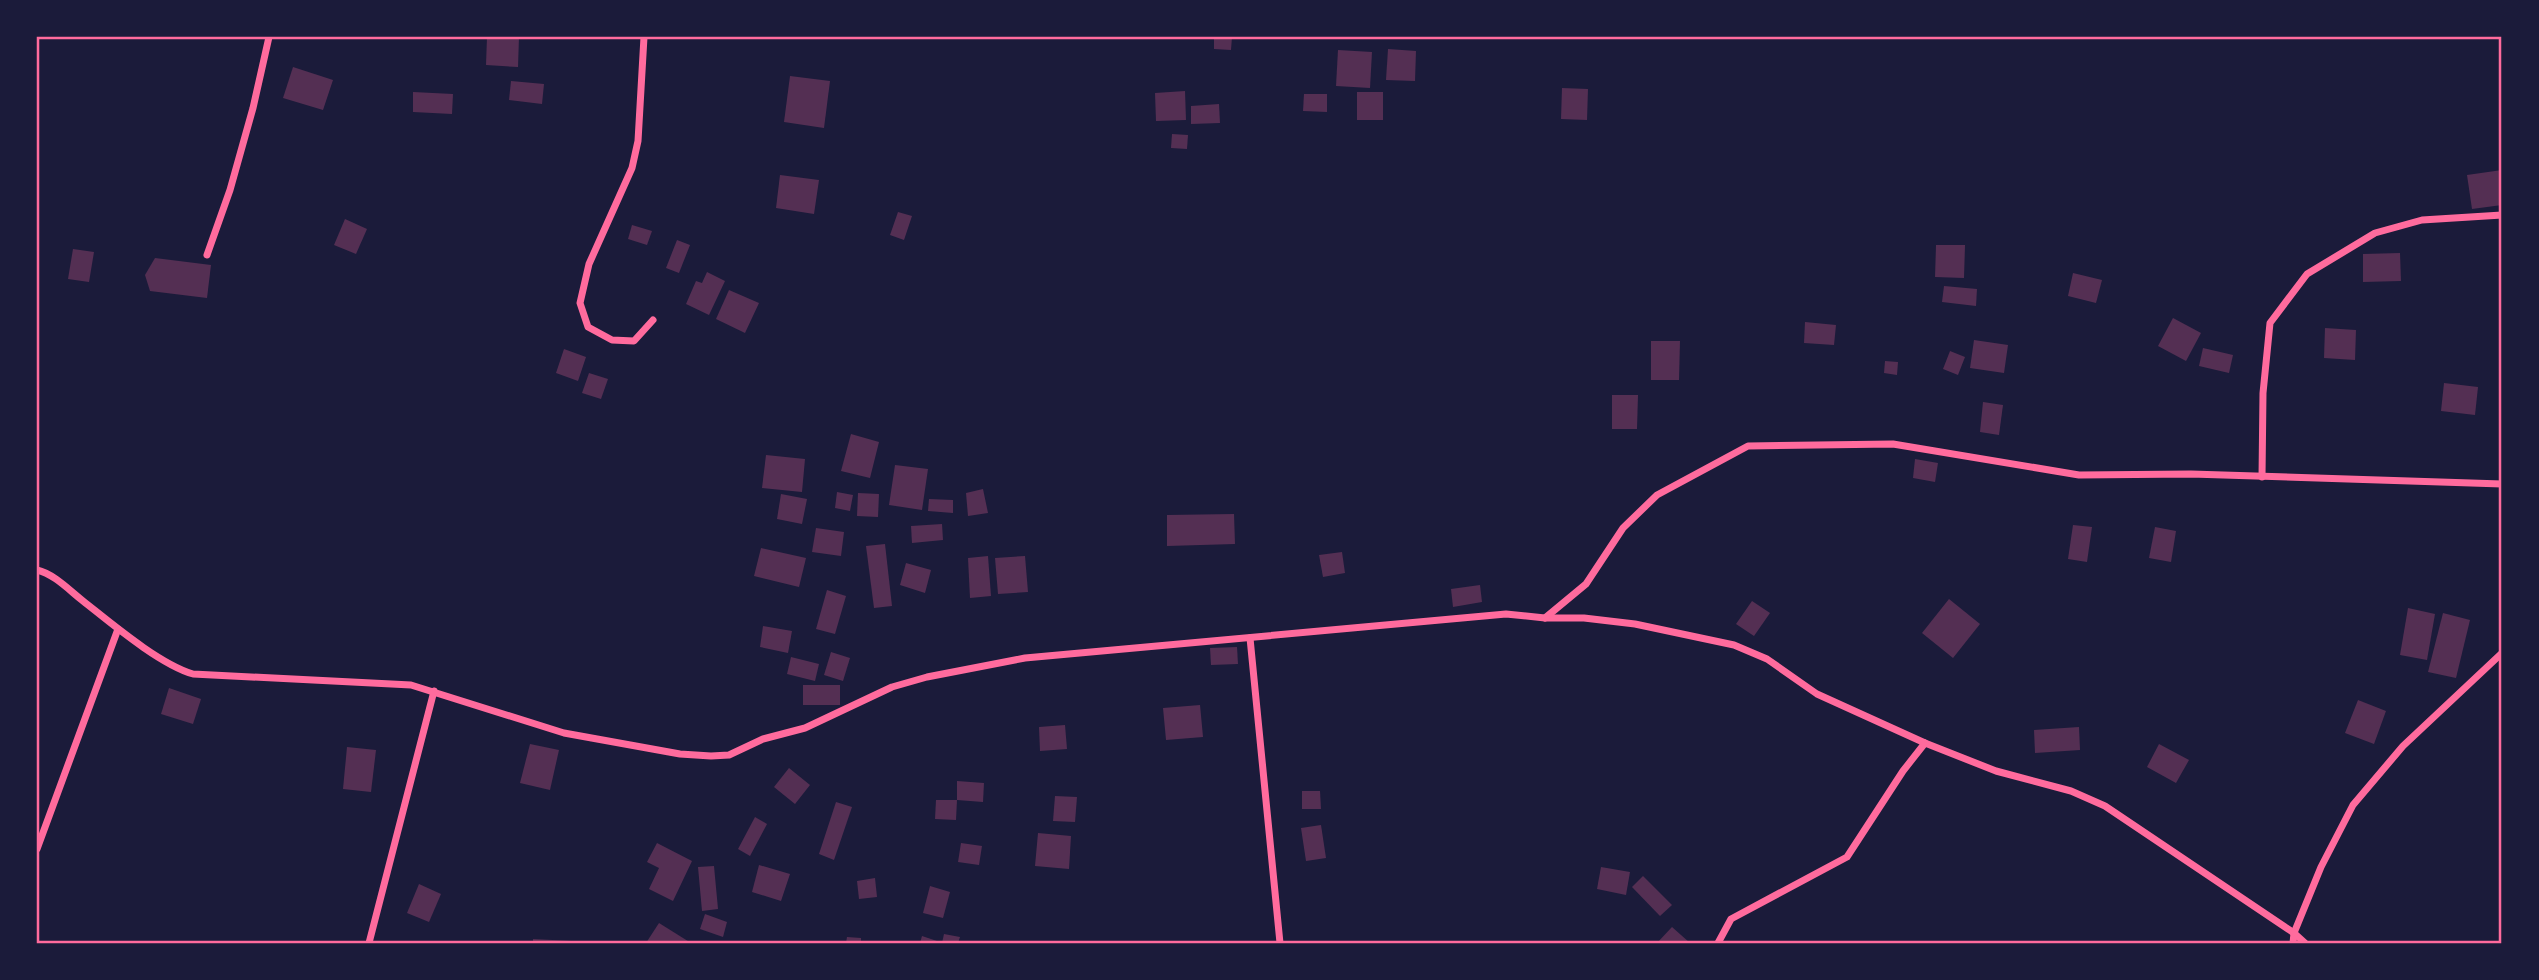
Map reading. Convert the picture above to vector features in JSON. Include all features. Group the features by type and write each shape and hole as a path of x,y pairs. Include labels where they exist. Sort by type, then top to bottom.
{"street":[{"path":"207,255 230,191 269,37"},
{"path":"645,37 638,141 632,168 589,264 580,303 588,327 612,340 634,341 653,320"},
{"path":"2262,477 2263,393 2270,323 2307,274 2375,233 2421,220 2502,215"},
{"path":"1545,618 1586,584 1623,528 1657,495 1748,446 1893,444 2079,475 2191,474 2502,484"},
{"path":"37,570 53,578 118,628 182,671 193,674 411,685 564,733 680,754 711,756 729,755 763,739 805,728 892,687 927,677 1025,658 1506,614 1635,624 1734,645 1767,659 1817,694 1925,743 1996,771 2071,791 2105,806 2305,943"},
{"path":"37,849 118,628"},
{"path":"1250,638 1280,943"},
{"path":"2292,943 2321,867 2353,805 2403,746 2502,653"},
{"path":"369,943 434,691"},
{"path":"1718,943 1731,919 1847,857 1903,771 1925,743"}],"building":[{"path":"487,37 519,37 518,67 486,65"},
{"path":"1214,37 1232,37 1231,50 1214,49"},
{"path":"1388,49 1416,51 1415,81 1386,80"},
{"path":"1338,50 1372,52 1370,88 1336,86"},
{"path":"293,67 333,80 323,110 283,98"},
{"path":"790,76 830,81 824,128 784,122"},
{"path":"511,81 544,84 542,104 509,100"},
{"path":"1562,88 1588,89 1587,120 1561,119"},
{"path":"1185,91 1186,120 1156,121 1155,93"},
{"path":"413,92 453,94 452,114 413,112"},
{"path":"1357,92 1383,92 1383,120 1357,120"},
{"path":"1304,94 1327,94 1327,112 1303,111"},
{"path":"1219,104 1220,123 1191,124 1191,106"},
{"path":"1172,134 1188,135 1187,149 1171,148"},
{"path":"2502,170 2502,205 2472,209 2467,175"},
{"path":"780,175 819,180 814,214 776,208"},
{"path":"898,212 912,216 904,240 890,235"},
{"path":"345,219 367,229 356,254 334,245"},
{"path":"632,225 652,231 647,245 628,239"},
{"path":"677,240 690,245 679,273 666,268"},
{"path":"1936,245 1965,245 1964,278 1935,277"},
{"path":"73,249 94,252 89,282 68,279"},
{"path":"2400,253 2401,281 2363,282 2363,254"},
{"path":"155,258 211,265 207,298 150,291 145,275"},
{"path":"707,272 725,281 709,315 686,304 696,281 702,283"},
{"path":"2073,273 2102,280 2096,303 2068,296"},
{"path":"1944,286 1977,289 1976,306 1942,302"},
{"path":"729,290 759,303 745,333 716,319"},
{"path":"2173,318 2201,333 2186,361 2158,346"},
{"path":"1805,322 1836,325 1834,345 1804,343"},
{"path":"2325,328 2356,330 2355,360 2324,358"},
{"path":"1974,340 2008,345 2004,373 1970,368"},
{"path":"1651,341 1680,341 1679,380 1651,380"},
{"path":"2203,348 2233,355 2229,373 2199,366"},
{"path":"564,349 586,357 578,381 556,373"},
{"path":"1950,351 1965,357 1958,375 1943,369"},
{"path":"1885,361 1898,362 1897,375 1884,373"},
{"path":"589,373 608,379 601,399 582,393"},
{"path":"2444,383 2478,387 2475,415 2441,411"},
{"path":"1612,395 1638,395 1637,429 1612,429"},
{"path":"1983,402 2003,405 1999,435 1980,432"},
{"path":"851,434 879,442 870,478 841,471"},
{"path":"766,455 805,459 802,492 762,488"},
{"path":"1915,459 1938,463 1935,482 1913,478"},
{"path":"895,465 928,469 922,510 889,505"},
{"path":"983,489 988,513 968,516 966,493"},
{"path":"837,492 853,495 850,511 835,508"},
{"path":"858,493 879,494 878,517 857,516"},
{"path":"781,494 807,499 802,524 777,519"},
{"path":"929,499 953,500 953,513 928,511"},
{"path":"1234,514 1235,544 1167,546 1167,515"},
{"path":"942,524 943,540 912,543 911,526"},
{"path":"2073,525 2092,527 2087,562 2068,559"},
{"path":"2155,527 2176,531 2171,562 2149,558"},
{"path":"816,528 844,532 841,556 812,552"},
{"path":"885,544 892,606 874,608 866,546"},
{"path":"761,548 806,558 799,587 754,576"},
{"path":"1342,552 1345,573 1323,577 1319,555"},
{"path":"988,556 991,596 970,598 968,558"},
{"path":"1025,556 1028,592 998,594 995,558"},
{"path":"906,563 931,570 925,593 900,585"},
{"path":"1480,585 1482,602 1453,607 1451,589"},
{"path":"827,590 846,596 835,634 816,629"},
{"path":"1949,599 1980,624 1953,658 1922,633"},
{"path":"1752,601 1770,613 1754,636 1736,624"},
{"path":"2408,608 2435,614 2427,660 2400,655"},
{"path":"2443,613 2470,620 2456,678 2428,672"},
{"path":"763,626 792,631 788,653 760,647"},
{"path":"1237,647 1238,664 1211,665 1210,648"},
{"path":"831,652 850,658 843,681 824,675"},
{"path":"791,657 819,664 815,681 787,674"},
{"path":"803,685 840,685 840,705 803,705"},
{"path":"169,688 201,699 193,724 161,714"},
{"path":"2358,700 2386,711 2374,744 2345,733"},
{"path":"1200,705 1203,737 1166,740 1163,708"},
{"path":"1065,725 1067,749 1040,751 1039,727"},
{"path":"2079,727 2080,750 2035,753 2034,730"},
{"path":"530,744 559,750 550,790 520,783"},
{"path":"2159,744 2189,760 2176,783 2147,767"},
{"path":"347,747 376,750 371,792 343,789"},
{"path":"789,768 810,785 795,804 774,787"},
{"path":"957,781 984,783 983,802 957,800"},
{"path":"1302,791 1320,791 1321,809 1302,809"},
{"path":"1055,796 1077,797 1075,822 1053,821"},
{"path":"936,800 957,800 956,820 935,819"},
{"path":"836,802 852,807 834,860 819,854"},
{"path":"755,817 767,824 750,856 738,849"},
{"path":"1321,825 1326,858 1306,861 1301,828"},
{"path":"1038,833 1071,836 1069,869 1035,866"},
{"path":"657,843 692,861 673,901 649,889 659,868 647,862"},
{"path":"961,843 982,846 979,865 958,862"},
{"path":"759,865 790,874 781,901 752,892"},
{"path":"714,866 718,909 702,911 698,867"},
{"path":"1601,867 1630,872 1626,895 1597,889"},
{"path":"1643,876 1672,905 1660,916 1632,887"},
{"path":"875,878 877,897 859,899 857,881"},
{"path":"419,884 441,894 429,922 407,913"},
{"path":"930,886 950,892 943,918 923,913"},
{"path":"705,914 727,922 723,937 700,929"},
{"path":"659,923 691,943 646,943"},
{"path":"1672,927 1690,943 1657,943"},
{"path":"944,934 960,937 958,943 942,943"},
{"path":"922,936 937,941 920,943"},
{"path":"847,937 861,938 861,943 846,943"},
{"path":"533,939 572,941 572,943 533,943"}]}
